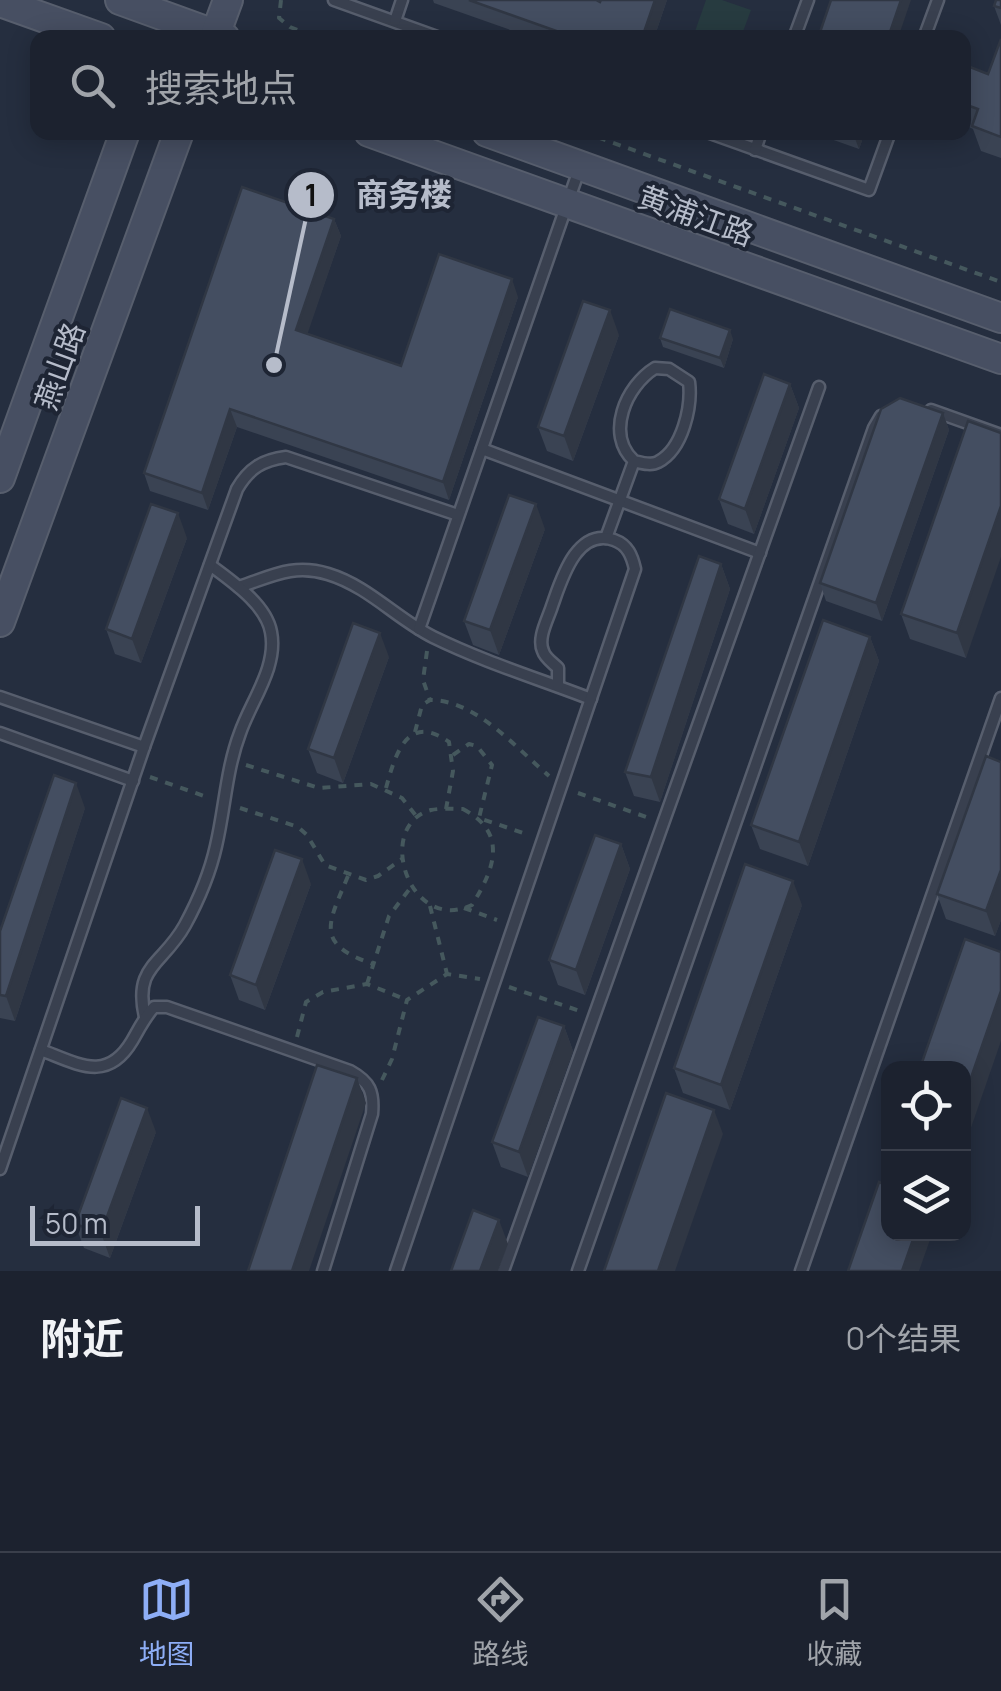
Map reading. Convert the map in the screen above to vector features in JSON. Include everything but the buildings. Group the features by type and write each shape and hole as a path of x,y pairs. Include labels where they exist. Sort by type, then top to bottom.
{"street":[{"path":"220,30 228,0"},
{"path":"0,2 79,30"},
{"path":"131,2 162,27"},
{"name":"燕山路","path":"0,478 122,140"},
{"name":"燕山路","path":"0,622 176,140"},
{"name":"黄浦江路","path":"392,140 1001,359"},
{"name":"黄浦江路","path":"515,140 1001,318"}],"lane":[{"path":"334,0 418,30"},
{"path":"394,21 402,0"},
{"path":"797,30 808,0"},
{"path":"927,30 938,0"},
{"path":"728,140 869,190 887,140"},
{"path":"755,150 758,140"},
{"path":"419,629 580,166"},
{"path":"655,368 680,373 689,382 691,397 681,431 662,460 654,464 634,461 625,453 621,440 622,414 628,399 638,380 655,368"},
{"path":"503,1271 818,387"},
{"path":"578,1271 874,428 887,407"},
{"path":"927,409 1001,435"},
{"path":"482,449 760,553"},
{"path":"0,1169 144,747 237,488 246,474 272,459 303,460 458,515"},
{"path":"606,538 634,461"},
{"path":"396,1271 635,570 631,552 620,542 606,538 576,552 561,580 541,640 543,654 558,668 558,686"},
{"path":"144,1018 140,994 143,980 184,927 197,899 217,845 232,760 272,652 267,619 239,587 210,565"},
{"path":"239,587 268,574 306,570 328,574 359,588 432,636 591,699"},
{"path":"0,697 144,747"},
{"path":"801,1271 1001,698"},
{"path":"0,734 135,777"},
{"path":"41,1050 80,1065 106,1067 119,1061 144,1018 154,1008 166,1007 364,1079 374,1098 372,1114 323,1271"}],"path":[{"path":"280,0 279,18 296,30"},
{"path":"605,140 1001,282"},
{"path":"430,700 424,663 432,636"},
{"path":"386,788 399,749 415,732 422,706 430,700 458,704 477,716 561,786 663,824"},
{"path":"415,732 440,735 449,742 453,755 446,809"},
{"path":"453,755 470,744 477,746 492,765 479,818 494,842 493,860 472,905 448,910 430,904 411,886 402,859 404,839 417,817 430,810 463,810 479,818 543,840"},
{"path":"232,760 319,788 334,789 356,782 386,788 402,798 417,817"},
{"path":"135,777 298,827 307,834 325,865 366,880 402,859"},
{"path":"349,874 332,915 332,935 340,951 372,964"},
{"path":"367,984 389,916 411,886"},
{"path":"430,904 447,974"},
{"path":"464,908 514,926"},
{"path":"374,1098 392,1059 408,1000 447,974 494,982 594,1016"},
{"path":"295,1052 306,1002 324,992 367,984 408,1000"}],"green space":[{"path":"706,0 722,0 751,10 744,30 695,30"}],"place":[{"name":"商务楼","path":"274,365"}]}
